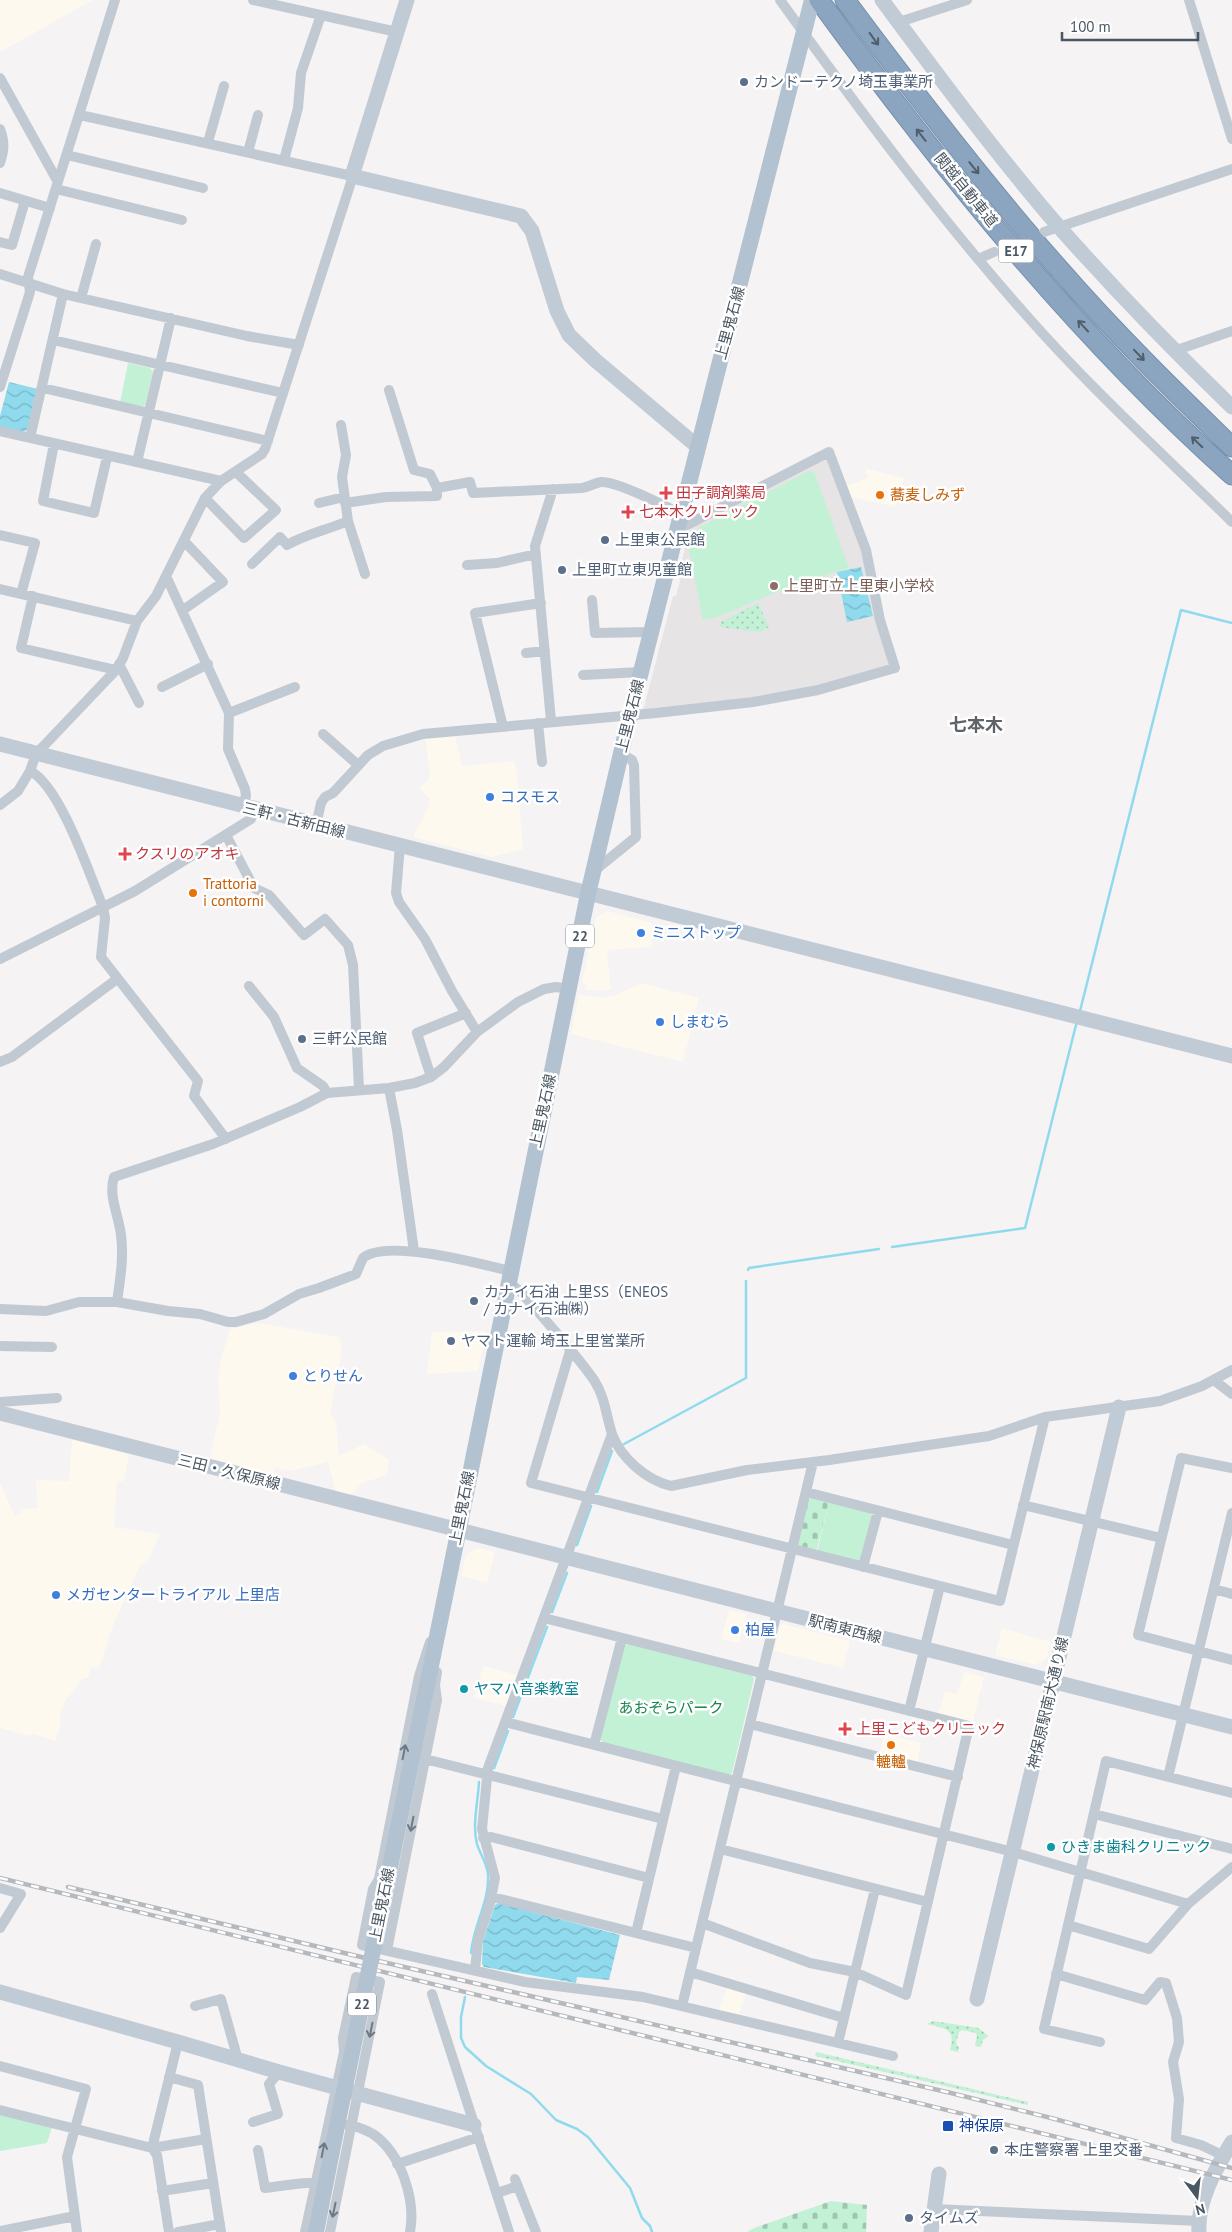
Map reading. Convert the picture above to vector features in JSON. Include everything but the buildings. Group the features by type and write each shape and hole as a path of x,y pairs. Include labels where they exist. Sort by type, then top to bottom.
{"highway":[{"name":"関越自動車道","path":"845,0 941,126 1061,272 1129,345 1232,447"},
{"name":"関越自動車道","path":"818,2 924,138 1039,278 1164,411 1232,475"}],"main road":[{"name":"上里鬼石線","path":"316,2232 509,1276 593,871 630,715 804,33 818,2"}],"street":[{"path":"0,388 30,292 29,282 50,208 115,0"},
{"path":"253,0 397,32"},
{"path":"0,805 18,791 30,772 36,754 117,667 137,621 156,596 205,498 221,481 262,454 268,441 299,345 407,0"},
{"path":"780,0 978,259 1028,317 1103,397 1232,522"},
{"path":"882,0 957,100 1059,226 1174,351 1232,406"},
{"path":"899,22 967,0"},
{"path":"1189,0 1232,139"},
{"path":"284,160 298,108 301,73 321,15"},
{"path":"0,78 57,186 182,220"},
{"path":"208,142 224,86"},
{"path":"80,115 208,142 521,216 535,239 556,311 569,335 600,364 698,447"},
{"path":"248,152 258,115"},
{"path":"0,129 4,138 4,152 0,163"},
{"path":"67,155 203,188"},
{"path":"1044,232 1232,169"},
{"path":"0,193 50,208"},
{"path":"0,242 12,246 26,201"},
{"path":"81,298 96,244"},
{"path":"978,259 994,252"},
{"path":"0,274 63,294 299,345"},
{"path":"30,438 43,388 63,294"},
{"path":"137,462 171,318"},
{"path":"1174,351 1232,331"},
{"path":"53,340 283,394"},
{"path":"43,388 268,441"},
{"path":"319,503 386,497 437,496 437,488 430,474 414,470 389,390"},
{"path":"340,425 346,455 342,477 344,500 348,521 365,574"},
{"path":"0,431 221,481"},
{"path":"54,444 43,501 94,513 107,456"},
{"path":"316,825 321,803 325,797 333,793 376,749 423,734 720,706 793,696 895,668 880,620 866,550 829,452 677,530"},
{"path":"205,498 244,538 276,510 236,472"},
{"path":"437,488 470,482 473,493 582,488 597,483 608,483 652,499 681,514"},
{"path":"551,721 536,554 537,538 553,489"},
{"path":"252,564 280,538 287,545 304,535 348,521"},
{"path":"0,535 35,543 21,594"},
{"path":"183,610 223,582 184,541"},
{"path":"467,564 497,563 536,554"},
{"path":"0,959 158,878 251,819 245,788 228,750 230,713 166,576"},
{"path":"0,589 137,621"},
{"path":"33,596 21,648 117,667 139,703"},
{"path":"592,600 595,633 651,632"},
{"path":"503,727 475,614 541,603"},
{"path":"526,653 545,651"},
{"path":"162,687 208,664"},
{"path":"583,675 641,672"},
{"path":"230,713 295,686"},
{"path":"538,723 542,762"},
{"path":"323,734 358,766"},
{"name":"三軒・古新田線","path":"0,744 1232,1056"},
{"path":"593,871 636,837 634,765 632,760 621,754"},
{"path":"30,772 40,779 64,812 103,907 105,918 101,957 198,1081 194,1096 226,1139"},
{"path":"226,834 254,888 269,895 304,934 325,919 348,946 353,965 359,1089"},
{"path":"400,846 396,892 399,902 425,939 452,991 477,1032"},
{"path":"0,1062 12,1057 117,979"},
{"path":"249,986 274,1017 296,1068 323,1086 327,1093"},
{"path":"117,1302 122,1266 122,1235 111,1186 114,1177 226,1139 300,1107 327,1093 389,1088 415,1083 431,1077 444,1067 477,1032 531,994 556,987 569,989"},
{"path":"431,1077 417,1033 466,1013"},
{"path":"389,1088 397,1130 414,1251"},
{"path":"0,1309 46,1310 79,1302 117,1302 168,1311 200,1314 228,1322 236,1322 253,1318 299,1294 356,1274 363,1258 368,1254 376,1252 414,1251 509,1276 595,1382 602,1394 612,1434 620,1450 629,1461 650,1477 661,1484 671,1486 748,1470 989,1436 1045,1417 1160,1401 1181,1395 1215,1381 1232,1370"},
{"path":"0,1346 52,1347"},
{"path":"570,1351 531,1483 1000,1601 1045,1417"},
{"path":"1215,1381 1232,1394"},
{"path":"0,1402 57,1398"},
{"name":"神保原駅南大通り線","path":"977,1999 1120,1407"},
{"name":"三田・久保原線","path":"0,1413 458,1531"},
{"path":"475,1970 478,1940 492,1897 495,1878 483,1838 486,1774 612,1434"},
{"path":"1232,1468 1181,1458 1138,1635 1232,1660"},
{"path":"682,2006 813,1462"},
{"path":"806,1492 1013,1545"},
{"path":"1023,1505 1161,1538"},
{"path":"863,1567 878,1511"},
{"path":"1168,1777 1198,1650 1230,1529 1232,1513"},
{"name":"駅南東西線","path":"458,1531 1232,1727"},
{"path":"910,1711 940,1586"},
{"path":"1214,1589 1232,1594"},
{"path":"544,1618 969,1726 906,1995 855,1972 810,1963 702,1923"},
{"path":"387,1950 437,1700 435,1685 442,1644 438,1630"},
{"path":"438,1630 428,1645 419,1676 380,1879 373,1892 362,1945 525,1982 643,1997 893,2056"},
{"path":"594,1745 622,1638"},
{"path":"505,1722 1013,1852 1188,1904"},
{"path":"750,1724 958,1777"},
{"path":"425,1759 663,1820"},
{"path":"1100,2042 1044,2029 1106,1762 1232,1793"},
{"path":"636,1933 676,1766"},
{"path":"1094,1814 1232,1849"},
{"path":"483,1838 491,1837 649,1878"},
{"path":"720,1850 928,1902"},
{"path":"1068,1925 1149,1950 1188,1904 1232,1866"},
{"path":"0,1888 21,1894 0,1928"},
{"path":"838,2043 875,1889"},
{"path":"492,1897 696,1948"},
{"path":"690,1972 844,2018"},
{"path":"1056,1974 1145,2000 1160,1982 1166,1983 1176,2018 1179,2042 1173,2062 1179,2099 1176,2138 1201,2145 1224,2156"},
{"path":"305,2232 317,2183 339,2124 359,2094 380,1982 356,1977 336,2087 339,2124 330,2232"},
{"path":"0,1992 336,2087 476,2131"},
{"path":"432,1994 509,2232"},
{"path":"195,2006 221,1999 238,2060"},
{"path":"169,2232 157,2156 152,2148 178,2042"},
{"path":"0,2066 86,2089 67,2157 77,2232"},
{"path":"253,2122 278,2114 268,2084 279,2072"},
{"path":"169,2077 198,2085 220,2228 178,2232"},
{"path":"0,2110 152,2148 206,2139"},
{"path":"339,2124 373,2134 397,2164 408,2186 412,2206 410,2232"},
{"path":"397,2164 476,2131"},
{"path":"934,2209 1199,2227 1206,2194 1232,2142"},
{"path":"258,2150 264,2188 309,2182 317,2183"},
{"path":"931,2232 938,2174"},
{"path":"496,2193 517,2182 536,2232"},
{"path":"162,2191 213,2183"},
{"path":"0,2231 74,2216"}],"shaded area":[{"path":"0,0 93,0 0,52"},
{"name":"上里町立上里東小学校","path":"825,458 828,459 860,541 889,666 817,687 643,711 673,596 676,596 681,577 678,576 690,527"},
{"path":"865,468 904,478 896,507 851,497 846,486 868,478"},
{"path":"455,735 462,766 514,761 517,773 523,849 492,857 413,837 430,804 430,799 419,788 427,781 430,774 425,737"},
{"path":"607,911 652,923 652,947 607,950 611,990 585,990 586,984 582,983 596,918"},
{"path":"641,983 699,998 683,1062 571,1034 579,995 613,996"},
{"path":"259,1323 340,1337 342,1352 330,1413 336,1423 339,1456 364,1444 389,1460 387,1475 362,1483 349,1496 336,1493 328,1462 290,1471 275,1468 273,1476 212,1461 210,1457 220,1413 218,1382 221,1358 230,1329"},
{"path":"486,1331 478,1371 427,1374 432,1332"},
{"path":"72,1439 129,1455 124,1481 117,1481 114,1527 160,1534 147,1563 140,1565 112,1628 99,1669 91,1667 88,1678 83,1678 64,1703 60,1715 60,1728 55,1741 34,1734 29,1736 0,1728 0,1483 15,1516 21,1513 19,1509 37,1508 36,1480 69,1481"},
{"path":"477,1548 495,1552 487,1583 461,1576 466,1555"},
{"path":"729,1610 747,1614 739,1643 721,1639"},
{"path":"783,1624 850,1641 843,1668 774,1651 780,1626"},
{"path":"1002,1628 1051,1642 1047,1658 1035,1665 995,1655"},
{"path":"483,1666 518,1675 506,1706 474,1698"},
{"path":"964,1672 984,1677 973,1722 939,1713 945,1691 957,1694"},
{"path":"884,1734 921,1743 917,1762 880,1752"},
{"path":"727,1986 746,1992 739,2015 719,2010"}],"green space":[{"path":"128,363 150,368 153,372 145,405 140,408 120,403"},
{"path":"809,471 814,472 849,568 796,585 727,614 703,620 688,545 695,543 700,527"},
{"path":"758,603 769,627 759,632 720,627 721,622"},
{"path":"811,1498 829,1503 816,1552 799,1547 797,1544 808,1500"},
{"path":"829,1503 870,1513 873,1517 862,1560 858,1562 817,1552"},
{"name":"あおぞらパーク","path":"628,1644 752,1676 754,1679 732,1773 729,1775 603,1743 600,1739 624,1646"},
{"path":"933,2021 979,2028 988,2036 983,2040 981,2047 975,2046 976,2033 962,2030 959,2032 956,2043 959,2048 958,2052 950,2050 950,2033 944,2029 927,2024"},
{"path":"816,2052 1028,2102 1028,2105 815,2056"},
{"path":"0,2115 52,2127 47,2143 0,2151"},
{"path":"831,2201 867,2205 866,2232 747,2232 754,2228"}],"water":[{"path":"9,382 38,389 28,429 23,432 0,427 0,416"},
{"path":"861,567 873,616 847,622 837,572"},
{"path":"499,1903 620,1935 609,1980 577,1977 576,1983 484,1967 482,1964 483,1941 495,1905"}],"waterway":[{"path":"1080,1011 1181,610 1232,623"},
{"path":"892,1247 1025,1228 1077,1021"},
{"path":"748,1270 749,1268 879,1249"},
{"path":"624,1444 746,1378 746,1281"},
{"path":"597,1492 612,1451"},
{"path":"577,1545 591,1506"},
{"path":"552,1612 567,1573"},
{"path":"513,1717 547,1627"},
{"path":"494,1768 508,1731"},
{"path":"471,1953 488,1884 485,1862 478,1848 476,1837 475,1821 479,1782"},
{"path":"465,1997 461,2017 461,2038 465,2047 486,2066 531,2094 556,2120 577,2129 588,2137 630,2188 642,2218 650,2226 652,2232"}],"railway":[{"path":"0,1878 1232,2180"},
{"path":"68,1887 361,1957 951,2093 1055,2119 1232,2168"}],"place":[{"name":"カンドーテクノ埼玉事業所","path":"744,82"},
{"name":"田子調剤薬局","path":"666,493"},
{"name":"蕎麦しみず","path":"880,495"},
{"name":"七本木クリニック","path":"628,512"},
{"name":"上里東公民館","path":"605,540"},
{"name":"上里町立東児童館","path":"562,570"},
{"name":"上里町立上里東小学校","path":"774,586"},
{"name":"コスモス","path":"490,797"},
{"name":"クスリのアオキ","path":"125,854"},
{"name":"Trattoria i contorni","path":"193,893"},
{"name":"ミニストップ","path":"641,933"},
{"name":"しまむら","path":"660,1022"},
{"name":"三軒公民館","path":"302,1039"},
{"name":"カナイ石油 上里SS（ENEOS / カナイ石油㈱）","path":"474,1301"},
{"name":"ヤマト運輸 埼玉上里営業所","path":"451,1341"},
{"name":"とりせん","path":"293,1376"},
{"name":"メガセンタートライアル 上里店","path":"56,1595"},
{"name":"柏屋","path":"735,1630"},
{"name":"ヤマハ音楽教室","path":"464,1689"},
{"name":"上里こどもクリニック","path":"845,1729"},
{"name":"轆轤","path":"891,1745"},
{"name":"ひきま歯科クリニック","path":"1051,1847"},
{"name":"神保原","path":"948,2126"},
{"name":"本庄警察署 上里交番","path":"994,2150"},
{"name":"タイムズ","path":"909,2218"}],"district":[{"name":"七本木","path":"976,725"}]}
